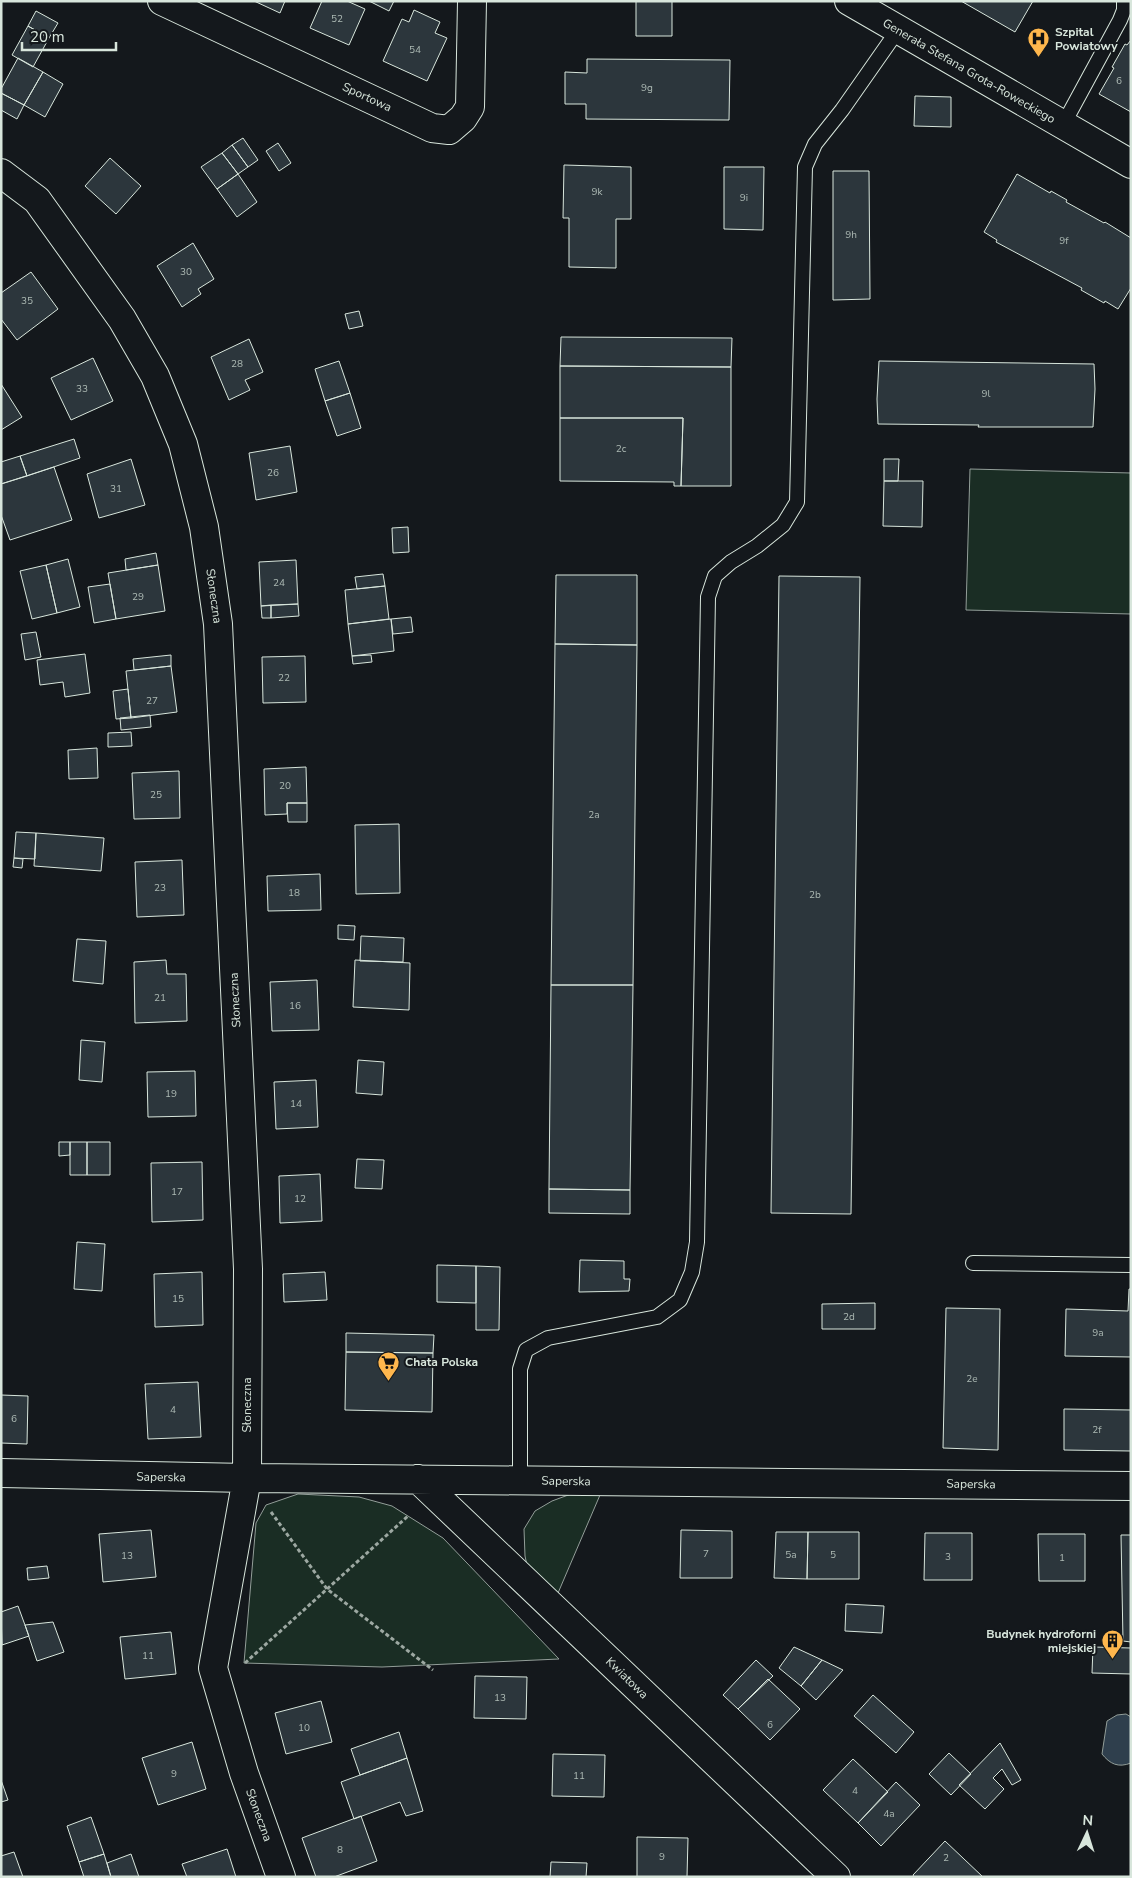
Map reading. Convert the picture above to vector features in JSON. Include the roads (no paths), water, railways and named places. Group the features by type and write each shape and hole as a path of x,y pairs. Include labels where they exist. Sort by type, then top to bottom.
{"street":[{"name":"Sportowa","path":"162,1 432,128 449,130 463,118 470,107 472,1"},
{"name":"Generała Stefana Grota-Roweckiego","path":"848,1 1131,164"},
{"name":"Słoneczna","path":"1,173 38,200 122,319 155,376 183,444 204,527 218,614 248,1269 247,1478 213,1668 244,1773 281,1877"},
{"name":"Saperska","path":"1,1473 247,1478 1131,1486"},
{"name":"Kwiatowa","path":"418,1479 836,1877"}],"lane":[{"name":"Generała Stefana Grota-Roweckiego","path":"1063,125 1120,20 1124,10 1124,1"},
{"path":"520,1480 520,1369 526,1350 548,1338 657,1317 680,1300 692,1272 698,1242 708,597 716,576 731,562 757,546 783,525 797,502 805,167 815,144 842,110 898,30"},
{"path":"973,1263 1131,1265"}],"water":[{"path":"1126,1714 1131,1717 1131,1763 1118,1765 1111,1763 1102,1754 1107,1721 1117,1715"}],"place":[{"name":"Szpital Powiatowy","path":"1039,58"},
{"name":"Chata Polska","path":"389,1381"},
{"name":"Budynek hydroforni miejskiej","path":"1112,1660"}]}
